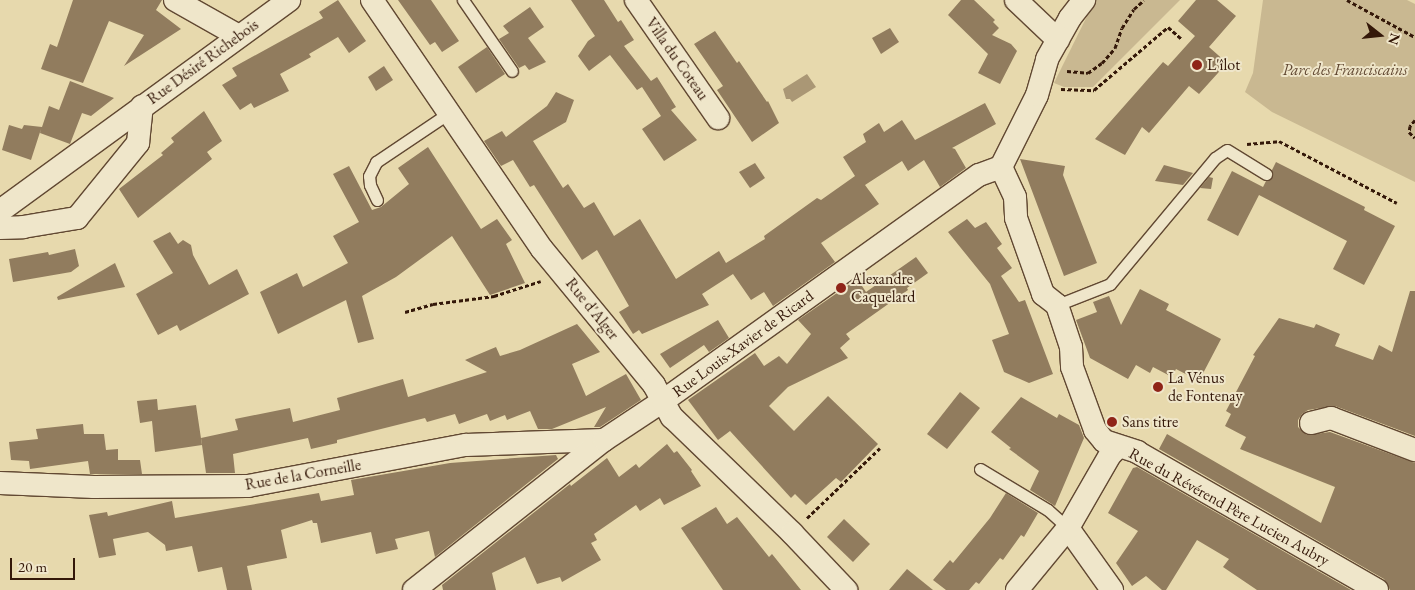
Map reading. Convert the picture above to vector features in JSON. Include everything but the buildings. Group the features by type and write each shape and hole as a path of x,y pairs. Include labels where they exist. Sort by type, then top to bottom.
{"street":[{"path":"175,0 239,36"},
{"name":"Rue Désiré Richebois","path":"0,211 289,0"},
{"name":"Rue d'Alger","path":"372,0 542,249 654,385 672,417 792,533 846,590"},
{"name":"Villa du Coteau","path":"636,0 718,118"},
{"path":"1016,0 1052,50"},
{"path":"1000,167 1042,82 1052,50 1070,18 1084,0"},
{"name":"Rue Désiré Richebois","path":"0,228 23,227 77,218 138,143 142,106"},
{"name":"Rue du Révérend Père Lucien Aubry","path":"1000,167 1015,197 1016,218 1043,294 1057,306 1070,347 1072,367 1096,430 1104,441 1137,452 1377,590"},
{"name":"Rue Louis-Xavier de Ricard","path":"414,590 604,440 663,401 979,175 1000,167"},
{"path":"1311,423 1331,418 1415,450"},
{"name":"Rue de la Corneille","path":"0,483 94,487 248,486 466,445 604,440"},
{"path":"1017,590 1068,528 1110,455 1118,447"},
{"path":"1068,528 1112,590"}],"lane":[{"path":"463,0 512,71"},
{"path":"377,200 370,185 369,176 376,162 449,113"},
{"path":"1057,306 1110,284 1215,158 1227,150 1266,174"},
{"path":"980,469 1048,510 1068,528"}],"path":[{"path":"1052,50 1061,69 1074,73 1088,74 1102,63 1115,48 1122,28 1134,9 1144,0"},
{"path":"1347,0 1415,37"},
{"path":"1042,82 1052,88 1094,90 1168,27 1182,39"},
{"path":"1415,120 1410,126 1409,132 1415,138"},
{"path":"1227,150 1244,144 1280,141 1398,203"},
{"path":"405,312 433,304 494,296 563,274"},
{"path":"792,533 880,448"}],"green space":[{"path":"1095,0 1180,0 1093,87 1064,87 1054,83"},
{"name":"Parc des Franciscains","path":"1263,0 1407,0 1415,4 1415,182 1272,112 1245,92 1253,73"}],"shaded area":[{"path":"807,74 816,87 792,102 790,99 786,99 783,89"}],"place":[{"name":"L'îlot","path":"1197,65"},
{"name":"Alexandre Caquelard","path":"841,288"},
{"name":"La Vénus de Fontenay","path":"1158,387"},
{"name":"Sans titre","path":"1112,422"}]}
